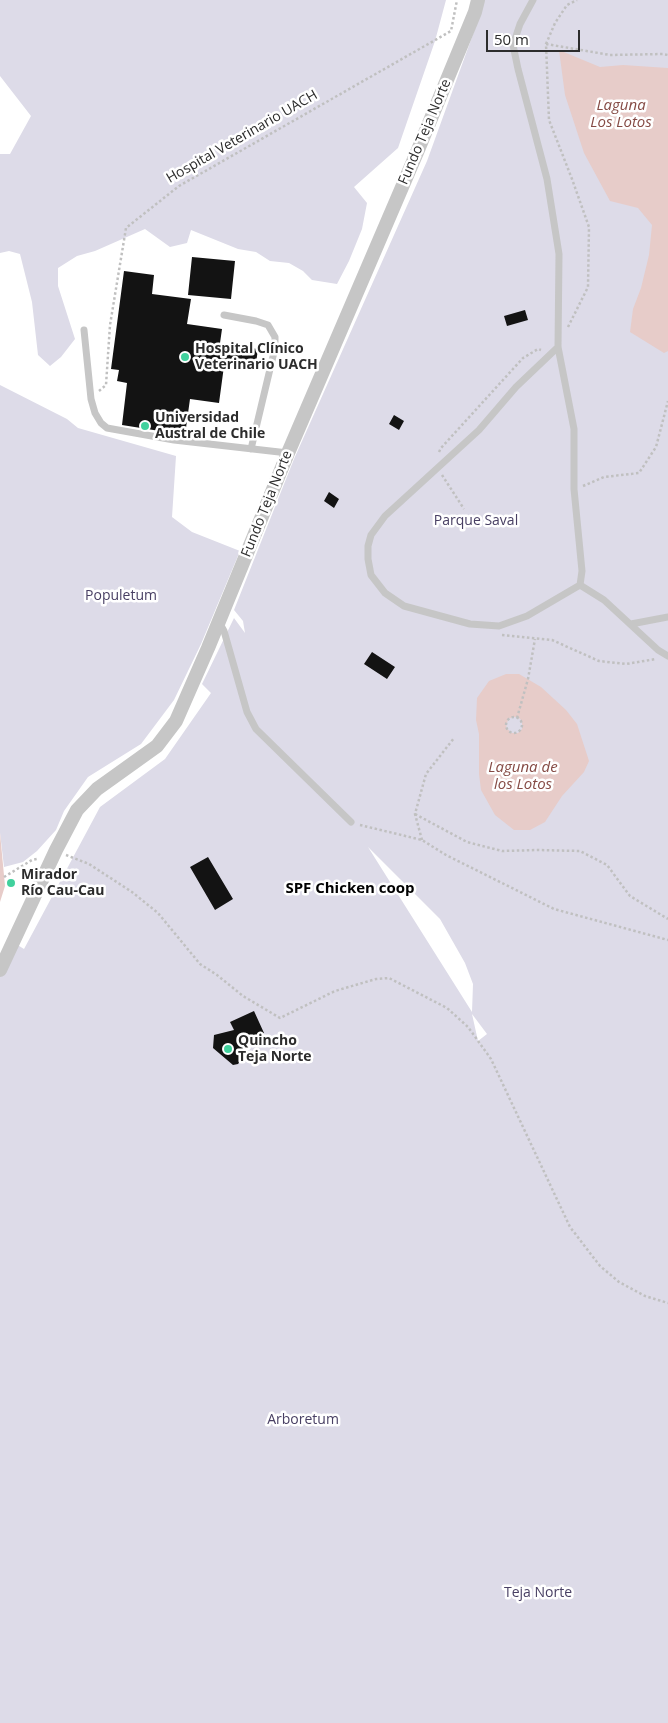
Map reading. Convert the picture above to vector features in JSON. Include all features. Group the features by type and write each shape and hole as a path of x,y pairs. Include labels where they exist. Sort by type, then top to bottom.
{"street":[{"name":"Fundo Teja Norte","path":"0,970 69,823 86,799 105,782 153,750 171,731 181,711 418,150 475,12 478,0"}],"lane":[{"path":"533,0 520,24 513,45 547,179 559,254 558,347 574,429 574,490 582,571 580,585"},
{"path":"224,315 268,325 275,337 275,348 251,450"},
{"path":"84,330 91,399 101,423 107,428 174,440 288,454"},
{"path":"558,347 516,387 479,430 385,516 371,535 368,546 368,558 371,575 385,593 404,606 470,624 499,626 527,616 580,585"},
{"path":"580,585 604,600 667,656"},
{"path":"631,624 668,618"},
{"path":"218,622 224,631 247,712 256,730 351,822"}],"path":[{"name":"Hospital Veterinario UACH","path":"91,399 106,385 110,325 126,228 179,186 451,31 457,0"},
{"path":"558,347 588,286 588,227 549,120 546,44 554,23 568,5 578,0"},
{"path":"546,44 610,55 668,55"},
{"path":"574,490 604,477 639,473 656,447 668,401"},
{"path":"496,634 552,640 599,661 626,664 667,656"},
{"path":"517,718 528,679 535,639"},
{"path":"512,718 517,718 521,721 520,731 512,732 508,730 507,723 512,718"},
{"path":"422,840 415,814 426,774 454,738"},
{"path":"415,814 467,842 502,851 580,851 607,865 630,896 668,919"},
{"path":"351,822 422,840 446,855 554,909 668,940"},
{"path":"4,877 32,860 54,853 89,864 132,892 158,912 200,964 217,974 243,996 280,1018 335,991 376,979 389,978 447,1008 468,1027 491,1059 570,1227 600,1266 619,1282 645,1296 668,1303"}],"green space":[{"path":"0,0 446,0 435,41 398,148 354,187 367,203 362,229 337,284 312,280 303,271 289,263 270,261 256,252 238,249 191,230 187,243 170,247 145,229 95,251 77,256 58,268 58,286 75,339 61,357 50,366 38,355 32,302 20,254 9,251 0,253 0,154 10,154 31,116 0,76"},
{"path":"483,0 668,0 668,1723 0,1723 0,969 16,944 24,949 100,807 165,759 211,693 202,684 234,618 245,633 243,621 234,610 294,459 427,161 476,26","holes":["368,847 440,919 465,963 473,984 472,1012","472,1014 487,1034 478,1041"]},
{"name":"Populetum","path":"0,385 67,419 78,428 176,456 172,517 192,532 240,551 201,644 174,700 141,744 88,777 64,811 56,830 37,851 23,862 4,867 0,833"}],"water":[{"name":"Laguna Los Lotos","path":"559,50 600,67 623,65 668,68 668,351 664,353 630,332 633,309 641,288 649,255 652,225 638,208 610,201 584,153 565,95"},
{"name":"Laguna de los Lotos","path":"506,674 519,674 541,687 566,710 577,724 589,761 584,772 562,796 545,822 530,830 514,830 495,815 481,790 479,734 476,720 477,698 489,681","holes":["518,717 522,721 522,729 518,733 512,733 506,728 508,719"]},
{"path":"0,833 5,886 0,902"}],"building":[{"path":"192,257 235,261 231,299 188,295"},
{"name":"Hospital Clínico Veterinario UACH","path":"124,271 154,275 152,294 191,299 187,324 222,329 220,343 258,349 255,370 224,366 219,403 190,399 185,435 122,425 127,383 117,381 119,370 111,369"},
{"path":"525,310 528,320 507,326 504,316"},
{"path":"394,415 404,421 399,430 389,424"},
{"path":"329,492 339,499 334,508 324,501"},
{"path":"372,652 395,667 387,679 364,664"},
{"path":"208,857 233,899 215,910 190,867"},
{"path":"254,1011 264,1033 243,1043 242,1059 238,1064 233,1065 213,1048 214,1035 234,1030 230,1022"}],"place":[{"name":"Hospital Clínico Veterinario UACH","path":"185,357"},
{"name":"Universidad Austral de Chile","path":"145,426"},
{"name":"Mirador Río Cau-Cau","path":"11,883"},
{"name":"Quincho Teja Norte","path":"228,1049"}],"district":[{"name":"SPF Chicken coop","path":"350,889"}],"park label":[{"name":"Parque Saval","path":"476,521"},
{"name":"Arboretum","path":"303,1420"},
{"name":"Teja Norte","path":"538,1593"}]}
